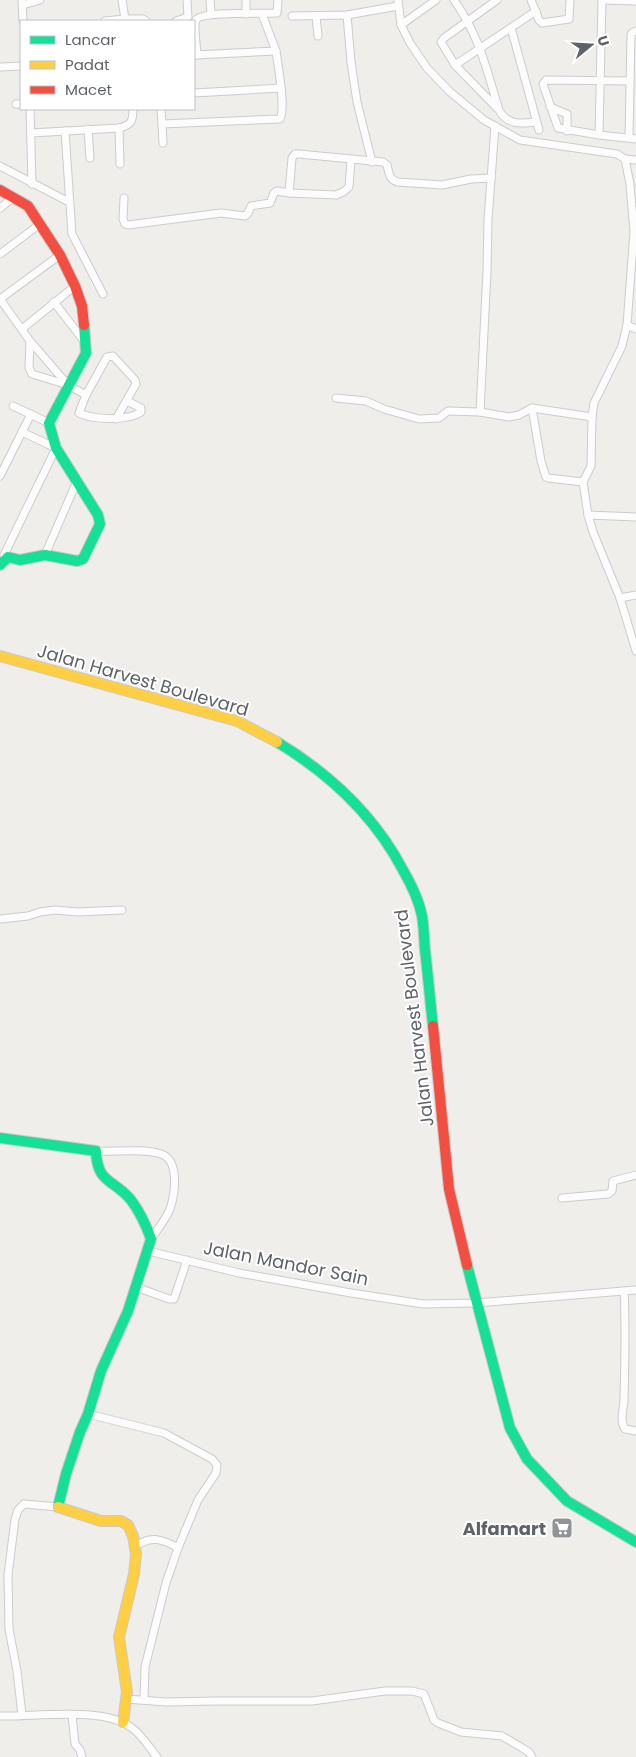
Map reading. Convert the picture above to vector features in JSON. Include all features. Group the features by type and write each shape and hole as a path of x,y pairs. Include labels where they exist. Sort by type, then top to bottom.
{"street":[{"path":"23,20 22,3 40,0"},
{"path":"122,0 125,20 144,20"},
{"path":"178,20 188,16 186,0"},
{"path":"210,0 211,14"},
{"path":"246,0 246,14"},
{"path":"276,51 195,55 196,21 199,17 211,14 262,14 277,12 278,0"},
{"path":"400,25 436,0"},
{"path":"454,0 468,20 481,48 502,118 514,123 536,122"},
{"path":"497,0 442,39 442,45 455,65 499,110"},
{"path":"531,0 542,23 570,18 570,0"},
{"path":"598,136 602,0 636,1"},
{"path":"292,16 347,14 398,3 400,25 410,43 437,80 470,109 495,126 520,140 617,154 625,159 636,160"},
{"path":"455,65 536,11"},
{"path":"162,124 279,119 282,116 281,88 276,51 262,14"},
{"path":"347,14 357,102 372,162"},
{"path":"316,16 318,36"},
{"path":"511,28 539,130"},
{"path":"629,81 545,81 543,84 557,126 567,131 598,136 632,138 629,81 630,36 636,31"},
{"path":"0,67 20,66"},
{"path":"195,93 281,88"},
{"path":"550,108 567,114 567,131"},
{"path":"30,110 32,184"},
{"path":"31,133 118,128 130,124 133,119 133,110"},
{"path":"161,110 163,143"},
{"path":"480,412 495,126"},
{"path":"118,128 120,164"},
{"path":"88,129 90,158"},
{"path":"65,130 72,234 103,294"},
{"path":"289,193 292,158 296,154 332,156 351,160 386,163 392,180 398,182 442,185 491,178"},
{"path":"625,159 630,184 634,232 627,325 622,346 594,403 591,466 583,482 588,515 593,532 620,598 636,650"},
{"path":"124,198 123,219 125,224 128,225 221,213 246,216 250,206 270,203 274,193 277,191 336,195 343,192 349,187 351,160"},
{"path":"0,166 69,202"},
{"path":"0,190 28,206 60,255 75,286 82,306 86,343 77,390 79,413 116,419 141,412 141,408 127,401"},
{"path":"0,208 14,197"},
{"path":"0,254 40,224"},
{"path":"60,255 0,299 30,340 77,390"},
{"path":"22,329 75,286"},
{"path":"54,302 86,343"},
{"path":"627,325 636,329"},
{"path":"30,340 30,372 77,390"},
{"path":"49,423 106,358 110,356 113,356 135,380 135,386 116,419"},
{"path":"336,398 366,402 419,419 439,418 448,412 480,412 509,416 519,415 532,408 592,417"},
{"path":"4,555 20,560 45,554 77,561 86,555 100,524 98,515 56,448 49,423 13,406"},
{"path":"532,408 546,477 583,482"},
{"path":"0,476 31,414"},
{"path":"22,432 56,448"},
{"path":"0,565 56,448"},
{"path":"45,554 77,481"},
{"path":"588,515 636,517"},
{"path":"620,598 636,596"},
{"name":"Jalan Harvest Boulevard","path":"0,656 236,721 264,733 286,746 330,778 362,810 385,838 409,878 422,915 449,1189 476,1303 510,1428 536,1471 567,1501 636,1542"},
{"path":"0,919 28,916 55,910 85,912 122,910"},
{"path":"0,1138 96,1151 159,1153 170,1160 174,1169 175,1182 170,1210 151,1238 128,1311 101,1371 88,1414 66,1474 58,1507"},
{"path":"96,1151 97,1170 102,1177 127,1196 143,1220 151,1238"},
{"path":"562,1198 608,1194 612,1191 613,1181 636,1175"},
{"name":"Jalan Mandor Sain","path":"148,1251 239,1273 424,1304 476,1303 636,1290"},
{"path":"136,1287 169,1299 174,1299 187,1260"},
{"path":"624,1291 626,1338 622,1421 625,1429 636,1431"},
{"path":"88,1414 164,1433 215,1462 218,1468 198,1500 166,1583 145,1667 144,1700"},
{"path":"22,1715 17,1671 9,1629 8,1575 15,1519 18,1510 24,1504 58,1507 101,1521 121,1520 130,1529 136,1554 134,1574 119,1637 127,1692 123,1722"},
{"path":"134,1546 145,1540 157,1539 178,1548"},
{"path":"126,1699 166,1702 312,1702 386,1691 412,1691 424,1694 434,1720 438,1723 461,1732 502,1736 529,1752 532,1757"},
{"path":"72,1715 75,1744 80,1750 82,1757"},
{"path":"0,1716 72,1715 109,1717 123,1722 140,1735 157,1757"}],"traffic: fast":[{"path":"0,565 8,557 20,560 45,555 77,561 83,559 100,524 98,515 56,448 49,423 86,353 84,325"},
{"path":"277,742 315,768 349,797 379,831 406,875 421,910 433,1026"},
{"path":"0,1138 96,1151 97,1162 103,1175 131,1200 151,1239 128,1311 101,1371 88,1414 66,1474 58,1507"},
{"path":"467,1265 510,1428 527,1459 567,1501 636,1542"}],"traffic: slow":[{"path":"0,656 237,721 277,742"},
{"path":"58,1507 101,1521 121,1521 128,1525 133,1536 136,1554 134,1574 119,1637 127,1692 123,1722"}],"traffic: jam":[{"path":"0,190 28,206 60,255 82,306 84,325"},
{"path":"433,1026 449,1189 467,1265"}],"place":[{"name":"Alfamart","path":"562,1528"}]}
